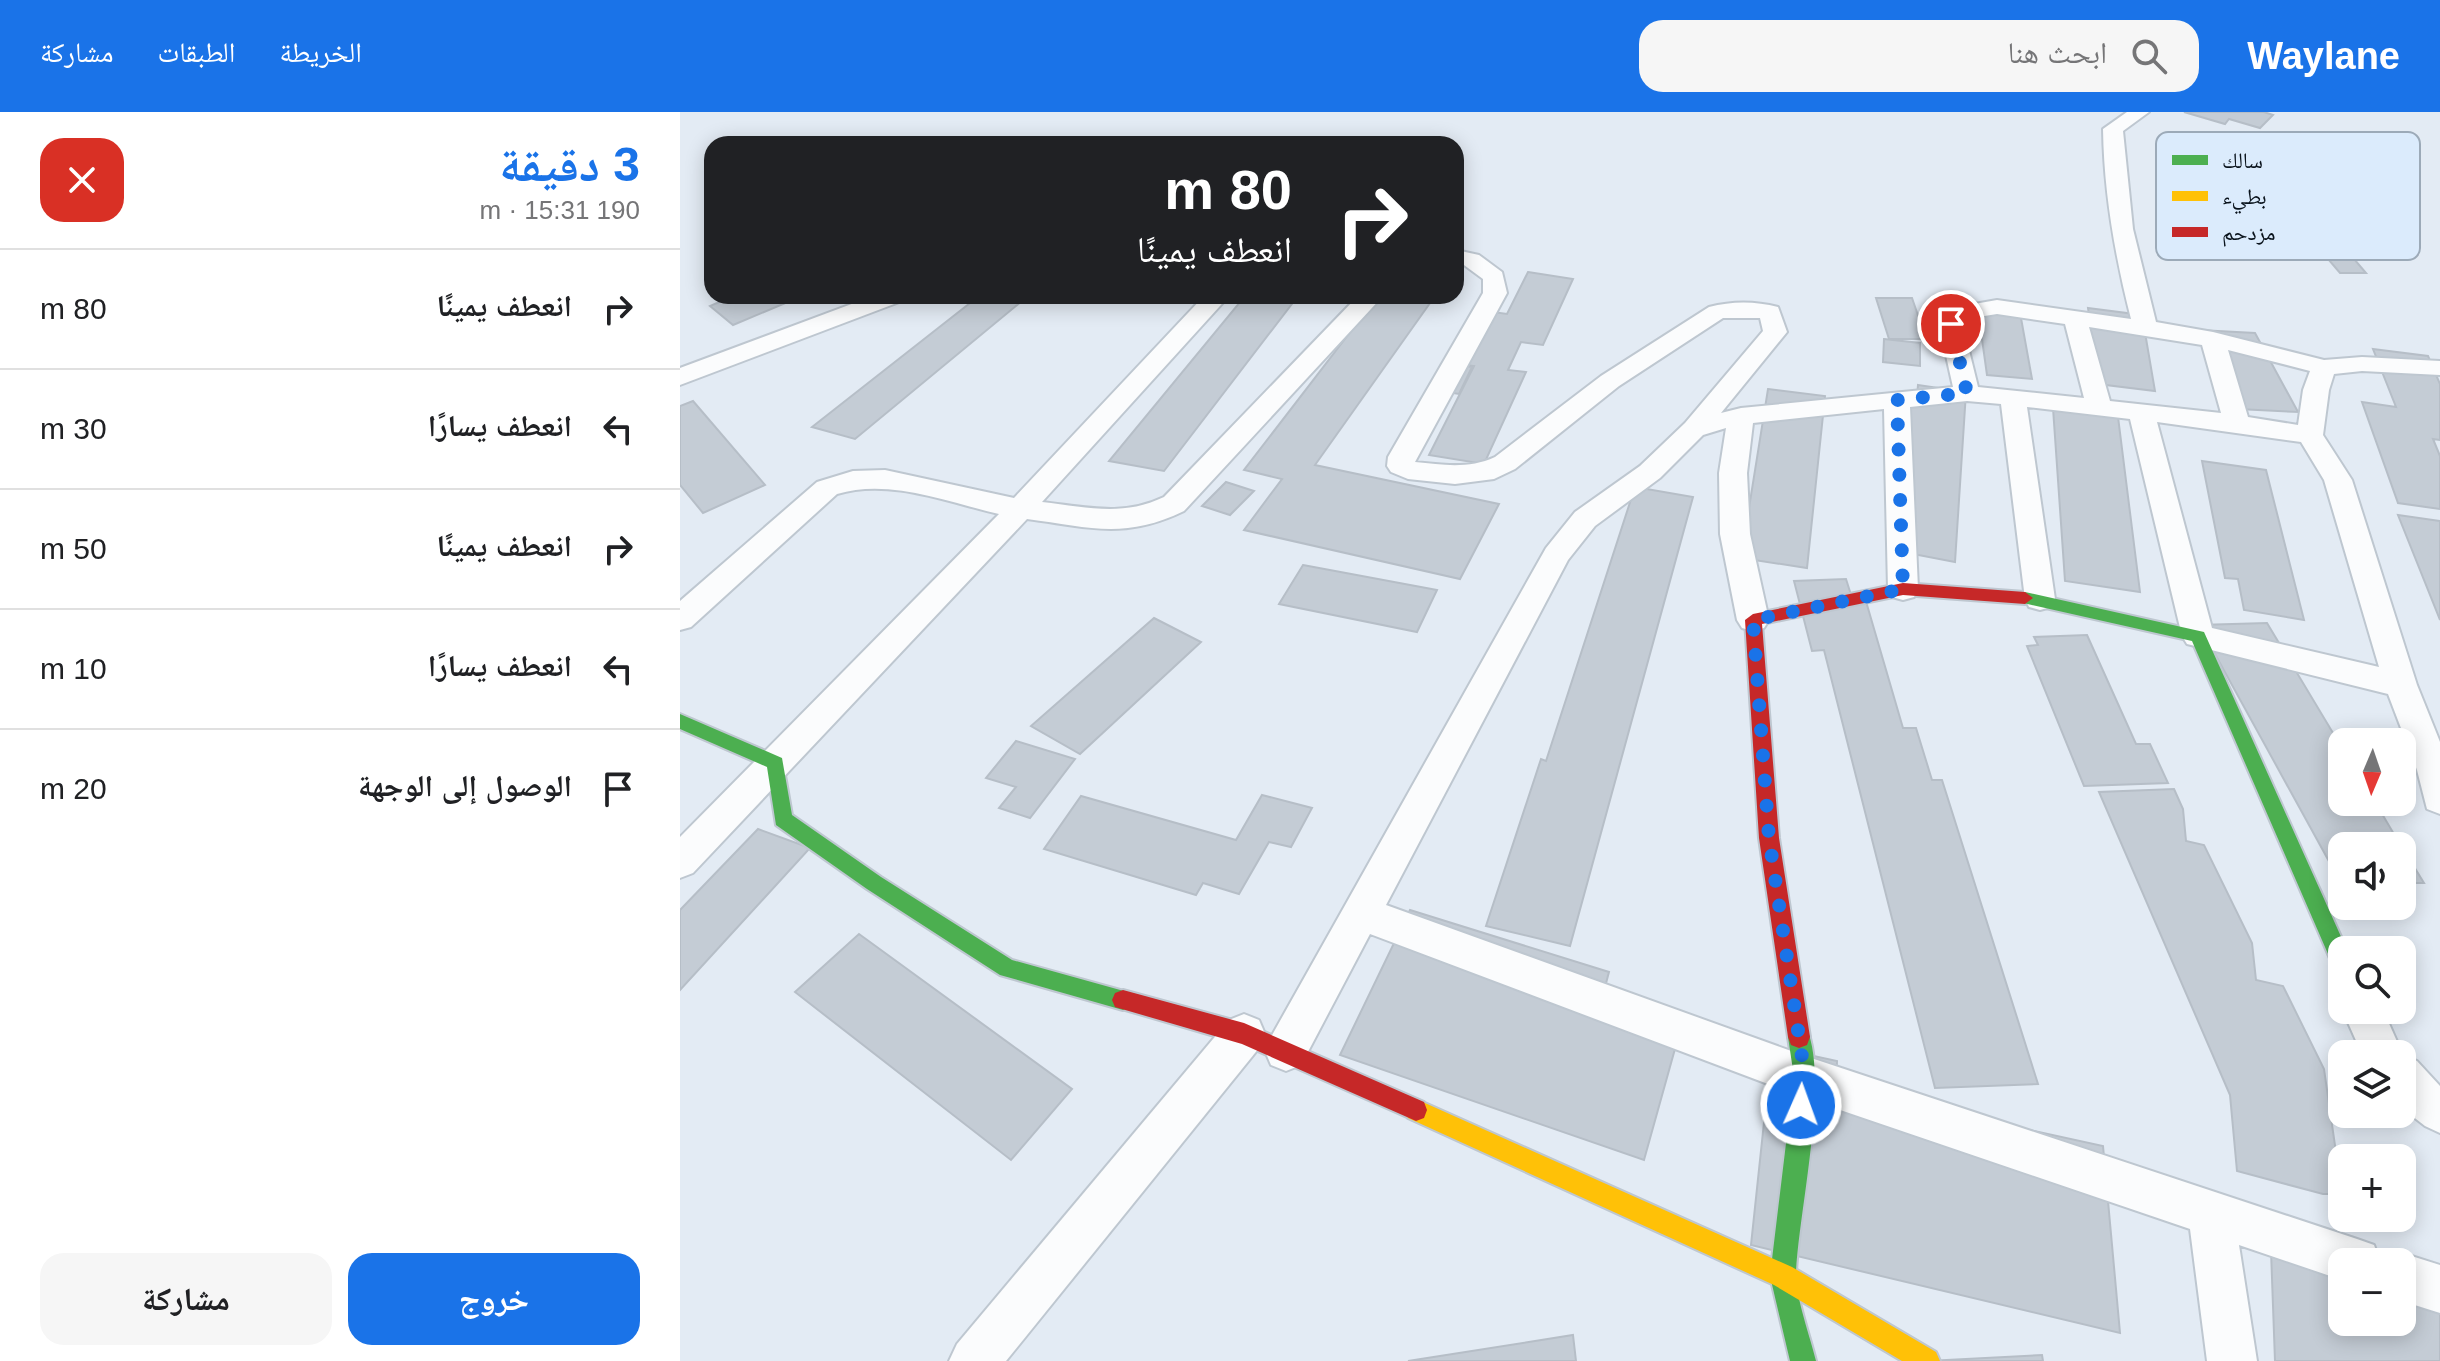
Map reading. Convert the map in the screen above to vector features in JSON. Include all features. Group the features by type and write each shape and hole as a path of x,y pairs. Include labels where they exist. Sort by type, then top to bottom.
{"street":[{"path":"2140,112 2113,129 2113,163 2136,295 2145,328"},
{"path":"1286,1051 1556,555 1585,519 1650,472 1694,429 1775,332 1770,312 1742,309 1717,312 1610,381 1505,463 1484,473 1455,475 1408,470 1401,466 1402,457 1495,293 1494,277 1471,260 1464,259"},
{"path":"680,377 873,304"},
{"path":"680,862 1020,509 1210,304"},
{"path":"680,619 827,488 853,480 885,479 1020,509 1121,521 1149,516 1174,504 1363,304"},
{"path":"1967,393 1951,324 1965,312 1997,307 2213,339 2324,367 2362,364 2440,368"},
{"path":"2075,318 2099,407"},
{"path":"2213,339 2237,423"},
{"path":"2324,367 2316,390 2310,435 2338,480 2401,685 2438,780"},
{"path":"1694,429 1741,416 1967,393 2237,423 2310,435"},
{"path":"2013,399 2040,599"},
{"path":"1897,400 1903,589"},
{"path":"2141,412 2198,636 2330,936"},
{"path":"1741,416 1733,473 1735,534 1753,620 1769,838 1805,1077 1783,1276 1803,1361"},
{"path":"1753,620 1903,589 2040,599 2401,685"},
{"path":"680,721 776,763"},
{"path":"776,763 783,819 874,883 1007,968 1244,1034 1286,1051 1783,1276 1927,1361"},
{"path":"1363,914 1805,1077 2328,1252"},
{"path":"974,1361 1244,1034"},
{"path":"2416,1092 2440,1111"},
{"path":"2211,1214 2232,1361"},
{"path":"2416,1281 2440,1289"}],"building":[{"path":"2184,112 2264,112 2273,115 2260,128 2229,119 2225,124"},
{"path":"2329,260 2355,260 2366,273 2340,273"},
{"path":"1528,272 1573,279 1543,345 1521,342 1508,370 1526,372 1484,464 1429,455 1474,366 1458,364 1486,311 1507,314"},
{"path":"1876,298 1912,298 1926,339 1889,339"},
{"path":"1977,303 2019,307 2032,379 1987,375"},
{"path":"715,304 783,304 733,325 710,306"},
{"path":"969,304 1018,304 855,439 812,427"},
{"path":"1238,304 1292,304 1164,471 1109,461"},
{"path":"1372,304 1429,304 1315,465 1499,504 1460,579 1244,530 1282,479 1244,470"},
{"path":"2088,308 2142,315 2155,391 2098,384"},
{"path":"2199,330 2255,333 2298,412 2238,409"},
{"path":"1884,339 1920,343 1920,366 1883,362"},
{"path":"2373,349 2428,356 2440,384 2440,440 2433,439 2440,456 2440,509 2398,503 2362,402 2396,407"},
{"path":"1453,364 1472,367 1459,394 1440,391"},
{"path":"1918,385 1966,392 1955,562 1887,549 1906,395 1917,397"},
{"path":"1768,389 1825,396 1807,568 1741,558"},
{"path":"693,401 765,485 703,513 680,485 680,406"},
{"path":"2053,408 2118,417 2140,592 2065,581"},
{"path":"2202,461 2266,470 2304,620 2244,610 2238,579 2225,578"},
{"path":"1226,482 1254,491 1230,515 1202,506"},
{"path":"1635,487 1693,497 1570,946 1486,926 1541,759 1546,761"},
{"path":"2398,515 2440,521 2440,620"},
{"path":"1303,565 1437,590 1417,632 1279,604"},
{"path":"1846,579 1852,598 1865,598 1903,728 1916,728 1932,780 1942,780 2038,1084 1935,1088 1824,650 1812,651 1794,581"},
{"path":"1154,618 1201,642 1080,754 1031,726"},
{"path":"2267,623 2330,728 2328,816 2383,816 2393,832 2328,832 2328,860 2199,625"},
{"path":"2087,635 2136,744 2150,744 2168,783 2084,786 2027,646 2038,645 2034,637"},
{"path":"1016,741 1075,759 1030,818 999,808 1016,787 986,778"},
{"path":"2174,789 2183,809 2186,841 2204,845 2252,943 2256,980 2283,986 2324,1069 2328,1128 2332,1128 2335,1144 2328,1144 2328,1194 2237,1171 2230,1095 2099,792"},
{"path":"1262,795 1312,808 1291,847 1269,842 1239,894 1203,883 1196,895 1044,849 1081,796 1236,840"},
{"path":"758,829 810,848 680,990 680,910"},
{"path":"2416,870 2424,883 2416,883"},
{"path":"1410,910 1609,972 1605,987 1685,1013 1644,1160 1340,1055"},
{"path":"859,934 1072,1089 1011,1160 795,992"},
{"path":"1772,1047 1837,1061 1836,1088 2103,1146 2120,1333 1751,1245"},
{"path":"2270,1223 2343,1248 2328,1248 2328,1336 2416,1336 2416,1273 2440,1281 2440,1361 2275,1361"},
{"path":"1573,1335 1576,1361 1408,1361"},
{"path":"2042,1355 2043,1361 1927,1361"}],"traffic: fast":[{"path":"2025,598 2198,636 2330,936"},
{"path":"680,721 776,763 783,819 874,883 1007,968 1123,1000"},
{"path":"1799,1037 1805,1077 1783,1276 1803,1361"}],"traffic: slow":[{"path":"1416,1110 1783,1276 1927,1361"}],"traffic: jam":[{"path":"1799,1037 1769,838 1753,620 1903,589 2025,598"},
{"path":"1123,1000 1244,1034 1416,1110"}],"route":[{"path":"1801,1105 1805,1077 1769,838 1753,620 1903,589 1897,400 1967,393 1951,324"}]}
